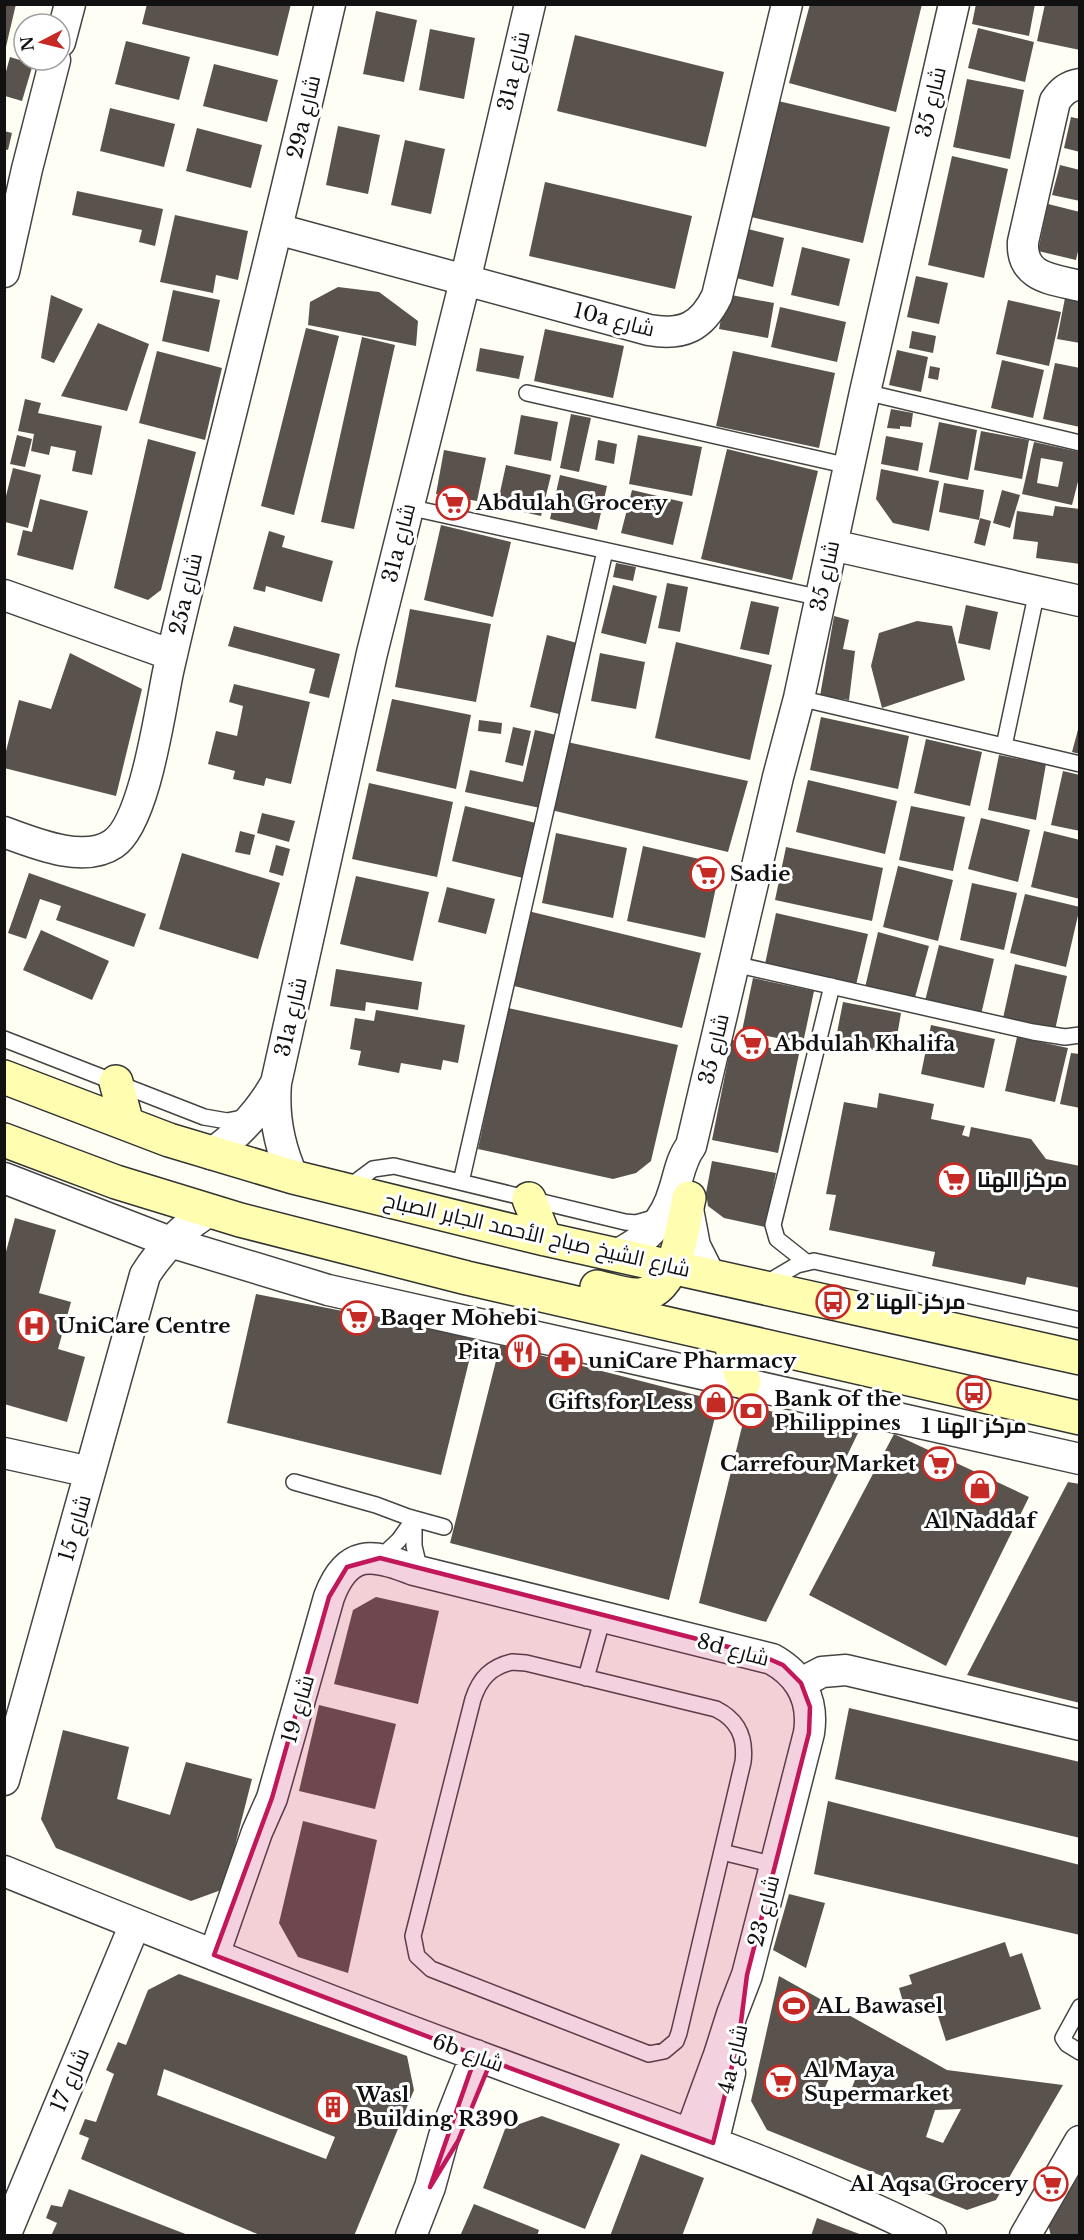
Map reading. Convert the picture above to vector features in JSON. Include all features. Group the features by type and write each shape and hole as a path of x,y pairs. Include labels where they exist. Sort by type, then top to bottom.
{"main road":[{"name":"شارع الشيخ صباح الأحمد الجابر الصباح","path":"4,1077 211,1154 293,1177 545,1239 1080,1358"},
{"path":"116,1082 127,1124"},
{"path":"4,1140 116,1182 209,1211 467,1278 1080,1418"},
{"path":"529,1199 545,1239"},
{"path":"467,1278 486,1270 505,1268 632,1295 657,1290 672,1268 678,1204"},
{"path":"729,1339 744,1382"}],"street":[{"name":"29a شارع","path":"277,229 330,4"},
{"name":"31a شارع","path":"293,1177 285,1160 276,1122 276,1083 369,664 465,281 530,4"},
{"name":"10a شارع","path":"277,229 665,333 682,330 698,323 710,311 717,296 788,4"},
{"name":"شارع 35","path":"710,1276 694,1246 688,1214 678,1204 693,1159 691,1146 799,698 865,392 954,4"},
{"path":"4,272 52,72"},
{"path":"1080,84 1061,92 1055,101 1022,253 1026,264 1034,272 1080,286"},
{"name":"25a شارع","path":"4,832 39,844 87,853 114,844 129,825 143,790 172,655 277,229"},
{"path":"832,545 1080,601"},
{"path":"4,595 172,655"},
{"name":"31a شارع","path":"211,1154 235,1136 255,1114 276,1083"},
{"path":"4,1178 170,1242 328,1290 1080,1459"},
{"name":"شارع 15","path":"116,1182 138,1230 145,1275"},
{"path":"616,1255 646,1237 678,1204"},
{"name":"شارع 15","path":"4,1780 145,1275 170,1242 209,1211"},
{"path":"4,1454 87,1483"},
{"path":"4,1467 87,1483"},
{"name":"8d شارع","path":"367,1565 417,1571 772,1659 783,1665 801,1683"},
{"name":"شارع 19","path":"223,1958 257,1832 272,1798 324,1620 345,1590 367,1565"},
{"path":"801,1683 822,1672 835,1670 859,1672 1080,1725"},
{"name":"شارع 23","path":"702,2138 719,2055 747,1975 810,1726 810,1707 801,1683"},
{"name":"6b شارع","path":"4,1871 223,1958 835,2190 931,2235"},
{"name":"شارع 17","path":"5,2235 135,1924"},
{"path":"411,2235 430,2187 444,2136 484,2058"},
{"path":"1025,2235 1080,2141"}],"lane":[{"path":"865,392 1080,443"},
{"path":"526,393 849,466"},
{"path":"408,507 820,598"},
{"path":"461,1182 605,551"},
{"path":"1004,746 1037,591"},
{"path":"799,698 1080,764"},
{"path":"734,964 1033,1032 1065,1037 1080,1035"},
{"path":"806,1262 777,1239 773,1225 831,986"},
{"path":"4,1039 215,1120 227,1121 255,1114"},
{"path":"344,1190 364,1174 383,1166 394,1166 625,1222 647,1221 678,1204"},
{"path":"760,1287 806,1262 822,1263 1080,1320"},
{"path":"294,1482 444,1527"},
{"path":"367,1565 399,1540 414,1519"},
{"path":"414,1519 417,1571"},
{"path":"586,1678 603,1617"},
{"path":"512,1662 586,1678 716,1709 728,1715 743,1736 745,1749 679,2033 676,2041 664,2051 649,2054 440,1973 423,1964 417,1956 413,1936 478,1685 486,1674 498,1665 512,1662"},
{"path":"722,1852 776,1865"},
{"path":"1080,2007 1064,2038 1067,2044 1080,2052"}],"highlighted area":[{"path":"380,1558 760,1655 783,1665 801,1683 810,1707 809,1733 747,1975 739,2038 713,2143 491,2061 458,2141 430,2187 476,2055 214,1955 272,1798 329,1597 347,1567"}],"building":[{"path":"4,4 16,4 14,12 12,12 12,21 4,51"},
{"path":"147,4 291,4 278,56 142,24"},
{"path":"810,4 922,4 896,112 789,83"},
{"path":"976,4 1035,4 1029,36 972,24"},
{"path":"1045,4 1080,4 1080,50 1037,41"},
{"path":"376,11 417,20 404,82 363,74"},
{"path":"978,28 1034,42 1025,82 968,68"},
{"path":"430,29 475,38 464,99 419,90"},
{"path":"575,35 724,72 706,147 557,111"},
{"path":"126,41 190,57 179,100 115,84"},
{"path":"10,57 12,58 12,72 31,72 22,101 5,96 5,75"},
{"path":"214,64 278,80 267,122 203,106"},
{"path":"967,79 1024,90 1010,159 953,147"},
{"path":"778,101 890,127 863,243 751,217"},
{"path":"110,108 175,124 164,167 100,151"},
{"path":"1071,117 1080,119 1080,152 1064,148"},
{"path":"338,126 380,135 368,194 326,185"},
{"path":"197,128 262,145 251,188 186,171"},
{"path":"4,131 12,133 8,150 4,149"},
{"path":"405,140 445,149 431,214 391,205"},
{"path":"952,156 1008,169 984,278 928,265"},
{"path":"1060,165 1080,170 1080,201 1052,195"},
{"path":"545,182 692,216 675,289 529,256"},
{"path":"77,191 163,209 155,246 139,242 142,230 72,215"},
{"path":"1048,204 1080,212 1080,243 1076,260 1038,251"},
{"path":"175,215 248,231 238,280 216,275 213,293 160,282"},
{"path":"744,228 784,238 773,287 732,277"},
{"path":"802,247 850,259 839,306 791,295"},
{"path":"916,276 948,283 939,324 907,317"},
{"path":"338,287 379,292 418,321 416,346 308,325 310,302"},
{"path":"173,290 220,300 209,352 162,341"},
{"path":"726,294 774,303 768,338 719,329"},
{"path":"51,295 83,309 54,363 41,358"},
{"path":"1065,298 1080,301 1080,343 1057,339"},
{"path":"1008,300 1061,312 1049,366 996,354"},
{"path":"780,307 846,322 837,362 771,347"},
{"path":"98,323 149,344 127,411 61,396"},
{"path":"306,328 339,336 294,515 261,506"},
{"path":"545,329 624,346 613,398 534,381"},
{"path":"912,331 936,336 933,353 909,348"},
{"path":"362,337 395,345 354,529 321,522"},
{"path":"480,348 524,356 519,379 476,371"},
{"path":"897,350 928,357 921,392 889,385"},
{"path":"157,351 222,368 205,440 139,423"},
{"path":"733,351 835,373 819,448 716,426"},
{"path":"1002,360 1044,370 1033,418 991,408"},
{"path":"1055,363 1080,368 1080,427 1043,419"},
{"path":"930,366 940,368 938,380 928,378"},
{"path":"25,399 41,403 38,413 102,426 92,475 72,471 76,451 51,446 49,455 31,451 34,434 18,431"},
{"path":"891,409 913,413 911,427 887,428"},
{"path":"571,414 591,418 579,472 560,468"},
{"path":"521,415 558,422 551,461 514,454"},
{"path":"939,422 977,430 968,480 929,472"},
{"path":"981,431 1029,440 1022,479 974,470"},
{"path":"17,435 32,439 25,467 10,464"},
{"path":"638,435 702,447 692,496 629,484"},
{"path":"886,436 923,443 918,471 881,464"},
{"path":"148,439 196,452 161,590 148,600 114,588"},
{"path":"598,440 617,444 614,464 595,460"},
{"path":"1034,442 1080,452 1080,474 1072,505 1022,494","holes":["1041,458 1063,462 1058,487 1037,483"]},
{"path":"727,449 818,471 792,580 701,559"},
{"path":"444,450 486,458 477,501 436,494"},
{"path":"506,465 551,475 541,516 497,506"},
{"path":"13,468 41,475 28,528 5,522 5,500"},
{"path":"881,469 939,481 929,531 893,523 876,499"},
{"path":"560,475 607,486 597,530 550,519"},
{"path":"944,483 984,490 979,520 939,512"},
{"path":"632,490 683,502 673,545 621,533"},
{"path":"1002,490 1020,495 1010,528 993,523"},
{"path":"40,499 88,511 73,570 17,555 23,530 32,532"},
{"path":"1055,506 1080,509 1080,564 1036,558 1038,542 1013,539 1017,511 1053,516"},
{"path":"980,518 991,521 985,546 974,543"},
{"path":"441,525 511,542 493,617 424,600"},
{"path":"269,531 285,536 282,547 333,561 322,602 266,586 265,592 253,589"},
{"path":"616,563 636,567 633,581 613,577"},
{"path":"667,583 688,587 680,632 658,628"},
{"path":"613,585 657,596 646,644 601,633"},
{"path":"751,601 779,607 769,655 740,649"},
{"path":"966,605 998,612 990,650 958,643"},
{"path":"410,609 491,624 476,702 395,687"},
{"path":"834,616 849,620 843,649 855,651 849,700 820,696"},
{"path":"917,621 952,626 965,680 882,708 871,666 879,633"},
{"path":"234,626 340,654 329,698 309,693 315,669 228,646"},
{"path":"547,635 581,644 563,715 530,707"},
{"path":"676,642 772,665 750,760 655,738"},
{"path":"70,653 142,689 116,796 4,768 4,759 19,700 51,709"},
{"path":"600,653 645,662 636,709 591,701"},
{"path":"234,684 310,702 291,784 266,778 264,786 233,779 235,771 208,764 216,731 237,736 243,706 229,702"},
{"path":"392,699 471,715 456,789 376,771"},
{"path":"821,717 909,736 898,789 810,770"},
{"path":"479,720 502,723 501,734 478,731"},
{"path":"1080,726 1080,754 1072,752"},
{"path":"513,727 531,731 523,766 505,762"},
{"path":"535,730 561,736 545,809 465,792 470,770 523,782"},
{"path":"926,739 982,752 970,806 914,793"},
{"path":"567,742 748,781 728,852 551,810"},
{"path":"999,755 1046,764 1036,820 988,810"},
{"path":"1063,771 1080,775 1080,831 1051,825"},
{"path":"808,780 897,801 885,854 796,832"},
{"path":"369,783 453,802 437,877 352,859"},
{"path":"465,806 536,823 523,878 452,861"},
{"path":"911,806 965,817 953,871 899,860"},
{"path":"262,813 295,821 289,842 257,833"},
{"path":"981,818 1030,830 1018,882 968,869"},
{"path":"240,831 255,835 250,855 235,852"},
{"path":"1044,831 1080,840 1080,899 1031,887"},
{"path":"556,833 627,848 613,918 542,903"},
{"path":"276,845 290,849 283,876 269,872"},
{"path":"643,846 721,864 705,938 627,921"},
{"path":"786,847 883,868 872,921 775,900"},
{"path":"182,853 280,883 258,959 159,929"},
{"path":"898,866 953,880 938,941 883,927"},
{"path":"29,873 146,914 134,947 56,920 61,906 40,899 26,939 8,933"},
{"path":"356,876 429,892 413,961 340,944"},
{"path":"972,883 1017,893 1004,950 960,940"},
{"path":"447,887 495,899 486,934 438,922"},
{"path":"1025,894 1080,907 1066,967 1010,953"},
{"path":"528,911 701,953 682,1028 510,985"},
{"path":"776,913 868,934 856,985 765,964"},
{"path":"41,930 109,961 92,1000 23,970"},
{"path":"878,932 929,946 914,1001 864,992"},
{"path":"939,945 994,959 980,1019 924,1005"},
{"path":"1015,964 1067,976 1055,1030 1003,1018"},
{"path":"336,969 422,982 418,1010 366,1002 365,1011 330,1006"},
{"path":"753,978 814,991 803,1043 742,1031"},
{"path":"843,1002 901,1013 894,1054 835,1043"},
{"path":"508,1008 678,1045 651,1161 636,1173 613,1179 478,1149"},
{"path":"376,1010 465,1025 458,1063 443,1060 441,1070 401,1063 399,1073 358,1065 361,1051 350,1049 355,1018 374,1021"},
{"path":"931,1025 995,1039 984,1088 921,1074"},
{"path":"1017,1037 1068,1048 1055,1102 1005,1091"},
{"path":"732,1040 799,1054 778,1153 712,1140"},
{"path":"1071,1053 1080,1054 1080,1108 1060,1104"},
{"name":"مركز الهنا","path":"879,1093 934,1104 931,1119 965,1126 962,1135 969,1137 971,1127 1031,1139 1046,1159 1080,1166 1080,1288 1027,1277 1025,1285 932,1266 935,1252 829,1230 836,1195 826,1194 844,1102 877,1108"},
{"path":"712,1161 776,1173 765,1227 724,1218 708,1206 706,1193"},
{"name":"UniCare Centre","path":"15,1218 56,1230 39,1293 71,1302 58,1349 85,1357 67,1422 4,1404 4,1259"},
{"path":"256,1294 475,1337 441,1475 227,1423"},
{"path":"500,1345 719,1401 669,1600 450,1543"},
{"path":"747,1406 859,1431 766,1622 699,1603"},
{"path":"894,1434 1029,1497 946,1666 809,1595"},
{"path":"1068,1482 1080,1484 1080,1703 967,1675"},
{"path":"376,1597 439,1611 418,1704 334,1684 353,1610"},
{"path":"319,1705 396,1724 375,1809 299,1791"},
{"path":"849,1708 1080,1762 1080,1838 835,1779"},
{"path":"63,1730 129,1747 117,1799 170,1815 186,1762 252,1779 224,1889 191,1901 56,1848 41,1819"},
{"path":"828,1801 1080,1865 1080,1935 814,1874"},
{"path":"303,1821 377,1840 348,1973 298,1957 279,1923"},
{"path":"789,1894 825,1903 806,1968 773,1950"},
{"path":"1005,1942 1010,1957 1022,1953 1041,2009 946,2041 933,2000 905,2009 899,1988 912,1984 909,1975"},
{"name":"Wasl Building R390","path":"179,1974 407,2056 414,2090 354,2236 262,2236 81,2159 89,2138 79,2134 85,2119 96,2122 114,2074 106,2070 118,2042 126,2045 148,1990","holes":["164,2069 335,2137 326,2159 157,2095"]},
{"path":"779,1976 947,2070 1063,2085 996,2200 967,2210 767,2130 751,2101","holes":["839,2056 860,2067 846,2103 823,2092","961,2109 943,2143 926,2137 935,2110"]},
{"path":"542,2116 620,2144 585,2229 483,2188 505,2129"},
{"path":"641,2154 704,2178 682,2236 610,2236"},
{"path":"1080,2165 1080,2236 1051,2236 1047,2220"},
{"path":"69,2189 188,2236 51,2236 57,2223 46,2218 51,2205 62,2207"},
{"path":"474,2204 539,2230 537,2236 460,2236"},
{"path":"817,2218 862,2235 862,2236 811,2236"}],"place":[{"name":"Abdulah Grocery","path":"453,503"},
{"name":"Sadie","path":"707,874"},
{"name":"Abdulah Khalifa","path":"751,1044"},
{"name":"مركز الهنا","path":"954,1180"},
{"name":"مركز الهنا 2","path":"833,1302"},
{"name":"Baqer Mohebi","path":"357,1318"},
{"name":"UniCare Centre","path":"34,1326"},
{"name":"Pita","path":"523,1352"},
{"name":"uniCare Pharmacy","path":"565,1361"},
{"name":"مركز الهنا 1","path":"974,1393"},
{"name":"Gifts for Less","path":"716,1402"},
{"name":"Bank of the Philippines","path":"751,1411"},
{"name":"Carrefour Market","path":"939,1464"},
{"name":"Al Naddaf","path":"980,1488"},
{"name":"AL Bawasel","path":"794,2006"},
{"name":"Al Maya Supermarket","path":"781,2082"},
{"name":"Wasl Building R390","path":"333,2107"},
{"name":"Al Aqsa Grocery","path":"1051,2184"}]}
